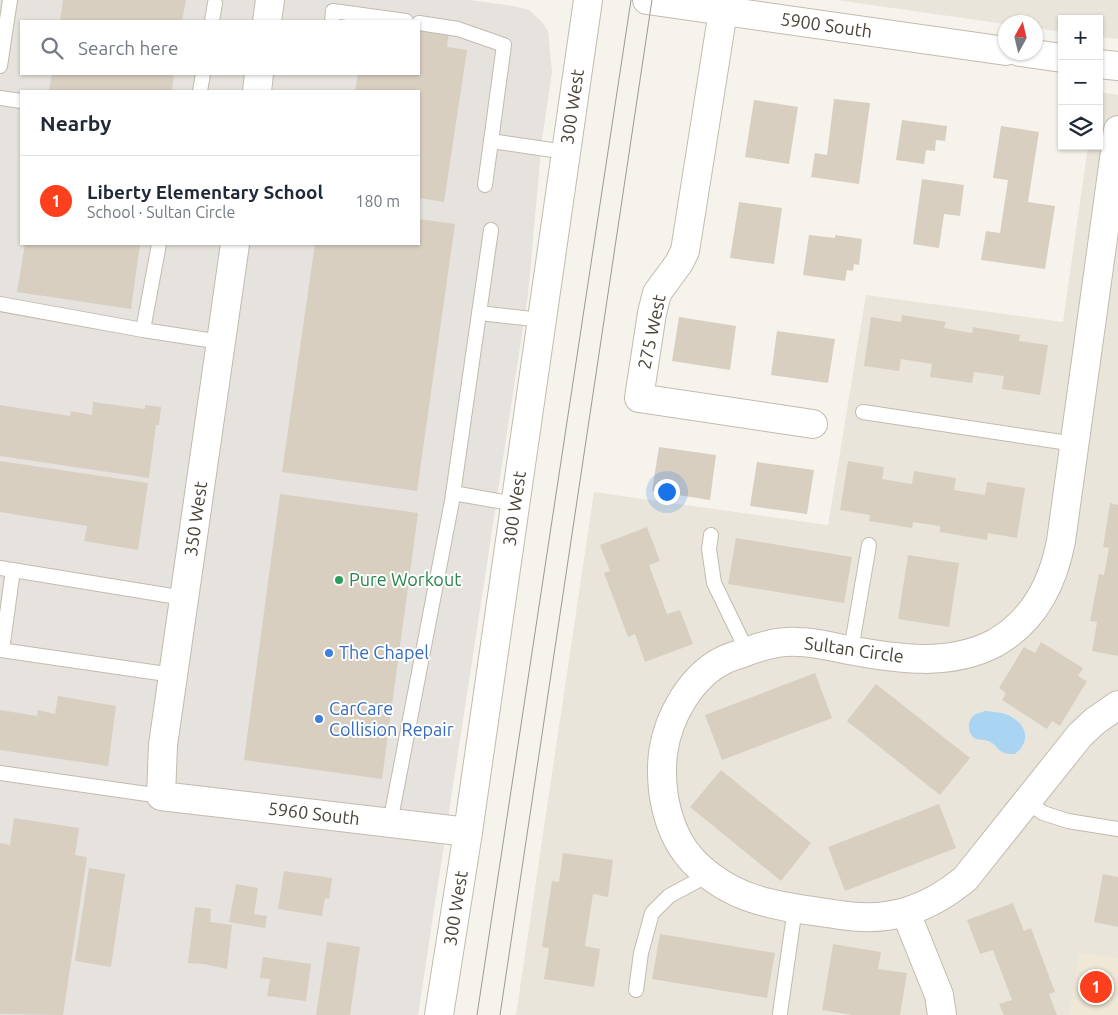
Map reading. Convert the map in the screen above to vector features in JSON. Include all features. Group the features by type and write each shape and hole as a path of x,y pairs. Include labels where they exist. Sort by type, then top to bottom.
{"street":[{"path":"266,20 270,0"},
{"name":"300 West","path":"439,1015 468,832 588,0"},
{"name":"5900 South","path":"647,0 723,10 771,9 998,49"},
{"name":"275 West","path":"723,10 684,251 679,263 657,293 652,313 639,398 813,424"},
{"path":"1043,55 1058,57"},
{"path":"1103,64 1118,66"},
{"path":"257,90 259,75"},
{"name":"Sultan Circle","path":"1118,130 1108,285 1075,444 1058,560 1042,598 1030,615 995,642 971,653 949,658 924,660 891,657 814,643 797,642 778,643 724,660 704,674 690,688 670,726 661,772 663,796 668,816 688,856 708,875 728,889 746,898 851,917 872,918 906,913 940,897 964,879 1080,736 1095,721 1118,705"},
{"name":"350 West","path":"161,796 163,745 235,245"},
{"name":"5960 South","path":"161,796 468,832"},
{"path":"906,913 939,995 942,1015"}],"lane":[{"path":"0,66 10,0"},
{"path":"212,20 215,3"},
{"path":"332,20 333,11 399,20"},
{"path":"420,23 458,29 504,45 485,185"},
{"path":"200,90 203,75"},
{"path":"0,98 20,101"},
{"path":"491,141 566,152"},
{"path":"390,823 454,493 491,230"},
{"path":"143,330 158,245"},
{"path":"0,304 221,342"},
{"path":"479,313 542,320"},
{"path":"863,412 1075,444"},
{"path":"454,493 515,504"},
{"path":"711,535 709,550 714,583 747,652"},
{"path":"851,650 869,545"},
{"path":"173,674 1,650 7,569 184,598"},
{"path":"0,773 161,796"},
{"path":"1028,802 1043,813 1068,821 1118,829"},
{"path":"636,990 641,953 652,913 669,896 708,875"},
{"path":"780,1013 795,908"}],"shaded area":[{"path":"0,0 469,0 529,10 541,21 548,31 552,72 542,140 528,295 418,1015 0,1015"},
{"path":"836,0 1118,0 1118,39 1103,37 1103,15 1058,15 1058,31 1043,29 1043,15 998,15 998,23"},
{"path":"1103,93 1118,95 1118,959 1080,953 1070,1015 516,1015 594,492 828,525 866,295 1063,322 1087,150 1103,150"},
{"path":"1080,953 1118,959 1118,1015 1070,1015"}],"water":[{"path":"986,711 1002,713 1021,724 1025,736 1024,742 1015,754 1004,753 992,743 973,737 969,727 970,720 974,715"}],"building":[{"path":"63,0 186,0 182,20 60,20"},
{"path":"420,28 449,32 447,47 467,50 444,202 420,198 420,90 355,90 358,75 420,75"},
{"path":"52,75 174,75 172,90 49,90"},
{"path":"834,99 870,103 859,184 811,177 815,153 827,155"},
{"path":"754,100 798,107 789,164 745,157"},
{"path":"902,120 947,126 945,141 936,140 935,151 926,150 924,164 896,160"},
{"path":"1001,126 1039,132 1028,202 1055,206 1045,269 981,260 986,231 1000,233 1008,180 993,178"},
{"path":"922,179 964,185 960,216 944,214 939,248 913,244"},
{"path":"739,202 782,208 774,264 730,258"},
{"path":"420,219 455,224 417,491 282,472 315,245 420,245"},
{"path":"809,235 835,238 835,235 862,239 859,265 854,264 853,271 847,270 845,281 803,275"},
{"path":"25,245 140,245 131,309 17,292"},
{"path":"902,315 946,322 944,328 972,333 973,327 1020,335 1019,341 1048,345 1040,395 1002,389 1004,376 974,372 972,383 930,377 932,364 901,359 899,371 864,366 871,317 901,322"},
{"path":"679,317 736,326 730,370 672,361"},
{"path":"777,331 835,339 828,383 771,375"},
{"path":"93,402 145,409 145,405 161,407 159,425 156,425 149,478 0,456 0,405 70,416 71,411 92,415"},
{"path":"659,447 716,455 710,500 652,491"},
{"path":"0,461 148,483 138,550 84,541 87,526 0,512"},
{"path":"848,461 884,467 882,479 912,484 914,471 956,478 954,490 985,495 987,482 1025,488 1017,538 988,533 987,540 940,532 940,526 913,522 912,528 869,521 870,515 840,510"},
{"path":"757,462 814,470 807,514 750,506"},
{"path":"280,494 418,513 382,779 244,760"},
{"path":"1110,503 1118,505 1118,656 1092,651 1097,622 1090,621 1099,574 1104,575 1109,548 1103,547"},
{"path":"647,527 660,561 649,565 667,614 680,610 693,644 645,662 635,634 628,637 604,573 610,571 600,545"},
{"path":"736,538 852,557 844,603 728,584"},
{"path":"908,555 959,563 949,627 898,619"},
{"path":"1041,642 1083,668 1078,676 1087,681 1060,726 1052,721 1047,729 1002,700 1006,693 999,688 1024,647 1035,653"},
{"path":"815,673 832,718 722,760 705,715"},
{"path":"876,684 970,758 940,795 847,721"},
{"path":"58,696 116,706 108,766 0,750 0,710 37,716 38,710 55,714"},
{"path":"721,770 811,843 781,881 690,807"},
{"path":"939,804 956,848 845,891 828,847"},
{"path":"14,818 79,828 75,855 87,857 63,1015 0,1014 0,843 10,845"},
{"path":"563,853 613,860 608,897 593,894 585,946 600,949 594,987 544,979 549,948 542,947 552,881 559,882"},
{"path":"89,868 125,874 111,967 75,961"},
{"path":"284,871 332,878 329,899 325,898 322,916 278,909"},
{"path":"1103,874 1118,877 1118,927 1094,922"},
{"path":"236,884 258,888 254,914 267,916 265,928 229,922"},
{"path":"1013,903 1024,931 1031,928 1055,992 1049,994 1057,1015 1004,1015 999,1004 1012,1000 993,950 980,954 967,920"},
{"path":"195,907 211,909 210,922 232,925 227,969 188,963"},
{"path":"660,934 775,953 767,998 652,979"},
{"path":"327,942 360,947 350,1015 316,1015"},
{"path":"833,944 881,952 878,969 907,973 900,1015 853,1015 822,1010"},
{"path":"263,957 311,964 306,1001 267,996 270,979 260,978"}],"tram line":[{"path":"477,1015 631,0"},
{"path":"500,1015 652,0"}],"place":[{"name":"Pure Workout","path":"339,580"},
{"name":"The Chapel","path":"329,653"},
{"name":"CarCare Collision Repair","path":"319,719"},
{"name":"Liberty Elementary School","path":"1096,987"}]}
